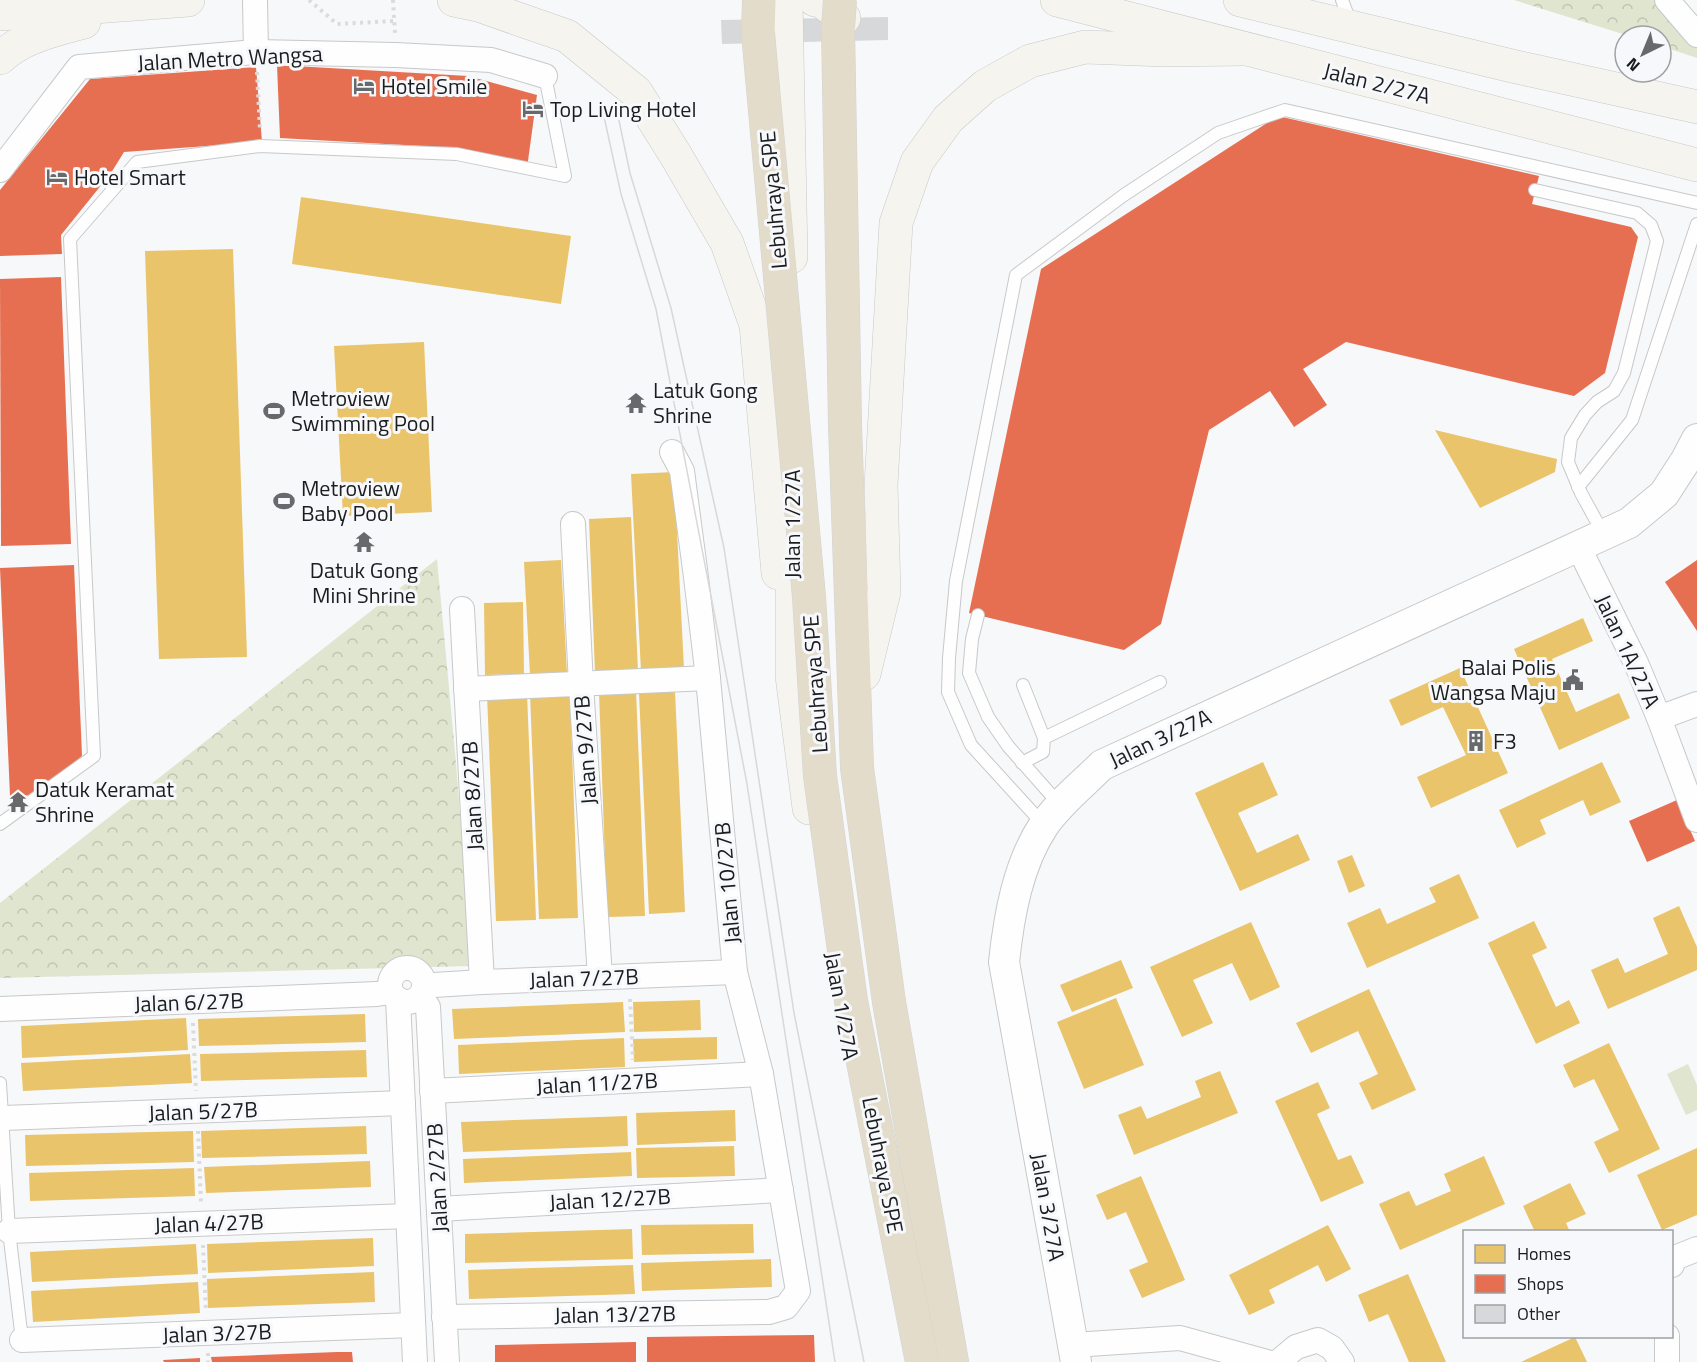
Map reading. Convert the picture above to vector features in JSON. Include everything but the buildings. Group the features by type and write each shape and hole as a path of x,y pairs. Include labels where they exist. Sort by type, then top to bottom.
{"highway":[{"name":"Lebuhraya SPE","path":"791,2 758,33 809,597 820,776 851,1001 922,1362"},
{"name":"Lebuhraya SPE","path":"842,6 838,27 844,425 857,768 889,1002 952,1362"}],"main road":[{"path":"454,0 478,5 567,36 636,92 727,243 756,325 778,572 792,676"},
{"name":"Jalan 2/27A","path":"1057,0 1697,165"},
{"path":"1240,0 1347,14 1512,66 1696,108"},
{"path":"0,14 175,1"},
{"path":"0,58 7,51 45,32 175,1"},
{"path":"791,2 820,1 842,6 864,674 871,808 964,1362"},
{"name":"Jalan 1/27A","path":"791,2 792,676 804,775 835,965 908,1362"},
{"path":"864,674 884,592 881,485 896,223 917,162 948,119 985,86 1030,61 1085,47 1165,50 1243,49"}],"street":[{"path":"255,0 256,52"},
{"path":"1667,0 1697,35"},
{"name":"Jalan Metro Wangsa","path":"0,170 79,67 256,52 491,60 545,76"},
{"name":"Jalan 3/27A","path":"1074,1353 1004,962 1010,913 1025,865 1052,816 1102,765 1629,524 1664,494 1697,439"},
{"name":"Jalan 10/27B","path":"672,452 682,471 708,678 735,972 761,1074 798,1291 786,1307"},
{"name":"Jalan 9/27B","path":"573,524 600,977"},
{"name":"Jalan 1A/27A","path":"1592,542 1636,663 1659,718 1697,704"},
{"name":"Jalan 8/27B","path":"462,609 482,982"},
{"path":"466,689 708,678"},
{"path":"1659,718 1697,820"},
{"name":"Jalan 7/27B","path":"407,989 482,982 735,972"},
{"name":"Jalan 6/27B","path":"0,1009 192,1002 407,989"},
{"name":"Jalan 2/27B","path":"407,989 428,1007 447,1362"},
{"name":"Jalan 2/27B","path":"407,989 403,1103 414,1362"},
{"name":"Jalan 11/27B","path":"432,1091 761,1074"},
{"name":"Jalan 5/27B","path":"3,1118 403,1103"},
{"name":"Jalan 12/27B","path":"439,1209 781,1190"},
{"name":"Jalan 4/27B","path":"9,1231 408,1216"},
{"path":"1673,1259 1697,1249"},
{"name":"Jalan 13/27B","path":"444,1317 769,1312 786,1307"},
{"name":"Jalan 3/27B","path":"22,1340 413,1325"},
{"path":"1074,1353 1180,1338 1267,1362"},
{"path":"1667,1338 1667,1362"},
{"path":"1278,1362 1296,1347 1318,1340 1332,1348 1342,1362"}],"lane":[{"path":"0,824 94,756 70,239 137,162 260,146 457,154 565,176 545,76"},
{"path":"1052,816 971,745 948,692 956,580 1016,275 1124,195 1218,133 1285,110 1697,203"},
{"path":"1535,190 1637,213 1651,225 1657,241 1624,373 1614,391 1585,415 1571,438 1568,462 1578,487 1592,542"},
{"path":"1578,487 1632,420 1697,224"},
{"path":"978,615 972,639 969,673 988,717 1022,763 1052,816"},
{"path":"1044,738 1160,682"},
{"path":"1022,763 1043,752 1044,738 1023,685"},
{"path":"0,1083 9,1231 22,1340"}],"path":[{"path":"309,0 337,24 394,21"},
{"path":"393,0 396,55"},
{"path":"256,52 260,146"},
{"path":"628,977 635,1081"},
{"path":"192,1002 207,1333"}],"green space":[{"path":"1514,0 1659,0 1697,44 1697,58 1673,50 1673,24 1613,24 1613,31"},
{"path":"437,559 472,966 0,978 0,903"},
{"path":"1688,1064 1697,1085 1697,1110 1686,1115 1667,1074"}],"tram line":[{"path":"601,103 621,194 656,309 747,784 835,1362"},
{"path":"617,111 630,173 671,308 724,548 794,1013 864,1362"}],"place":[{"name":"Hotel Smile","path":"364,86"},
{"name":"Top Living Hotel","path":"533,109"},
{"name":"Hotel Smart","path":"57,177"},
{"name":"Latuk Gong Shrine","path":"636,403"},
{"name":"Metroview Swimming Pool","path":"274,411"},
{"name":"Metroview Baby Pool","path":"284,501"},
{"name":"Datuk Gong Mini Shrine","path":"364,542"},
{"name":"Balai Polis Wangsa Maju","path":"1573,680"},
{"name":"F3","path":"1476,741"},
{"name":"Datuk Keramat Shrine","path":"18,802"}]}
